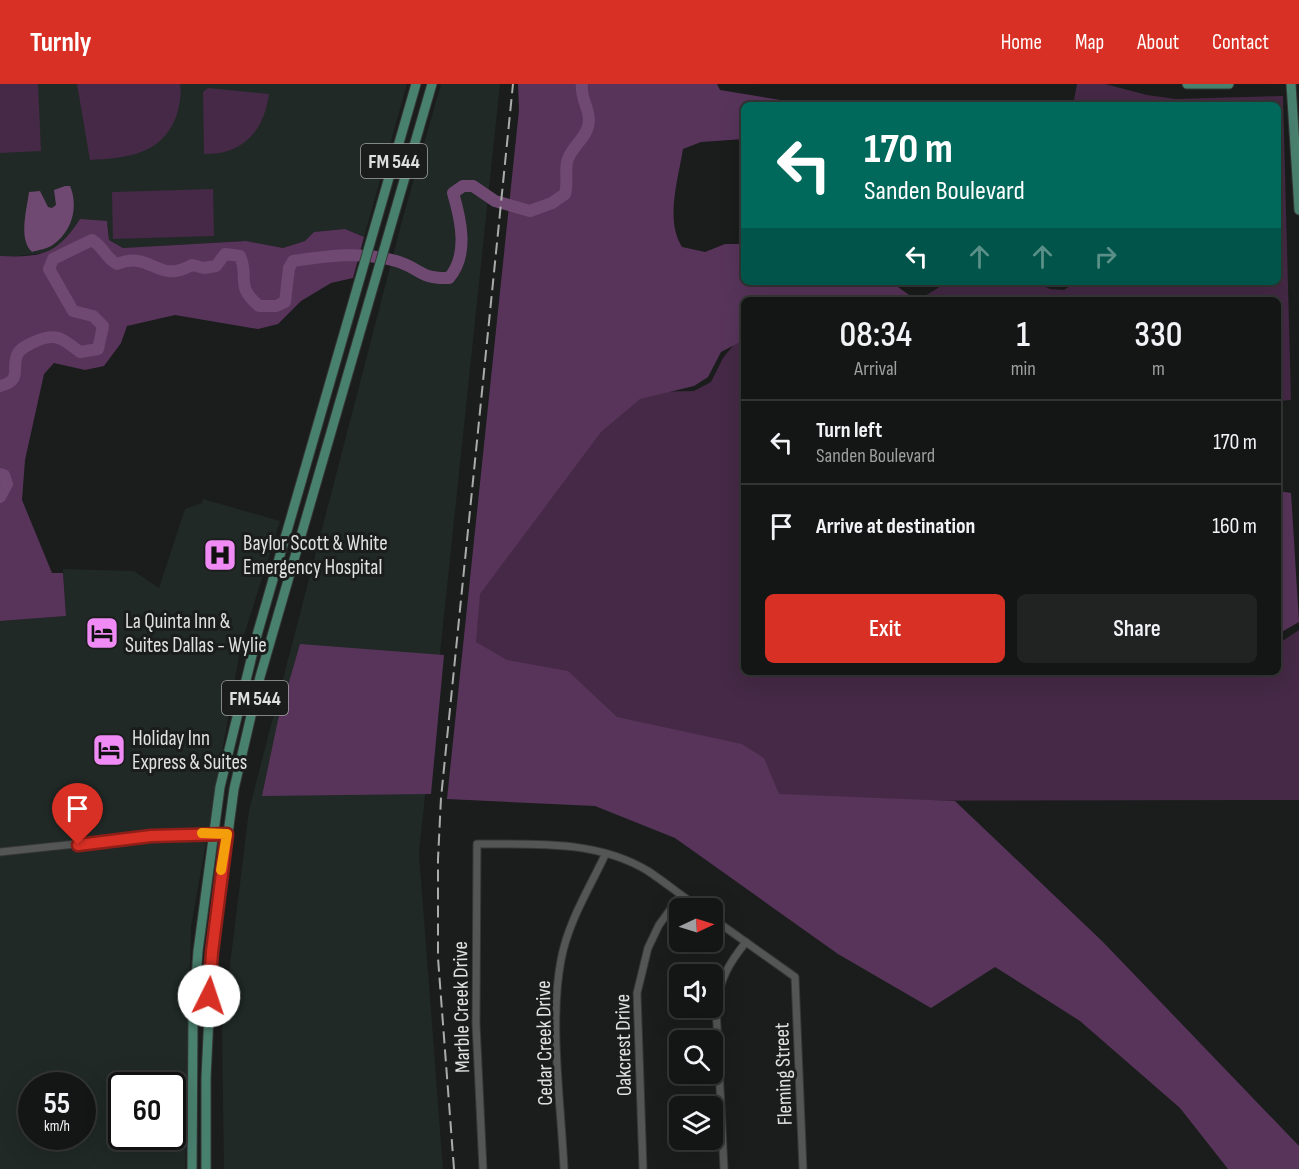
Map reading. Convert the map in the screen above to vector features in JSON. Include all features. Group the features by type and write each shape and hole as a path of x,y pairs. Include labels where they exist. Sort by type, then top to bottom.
{"main road":[{"name":"FM 544","path":"192,1169 192,1089 198,951 213,832 226,758 245,680 416,84"},
{"name":"FM 544","path":"206,1169 206,1088 212,952 236,780 257,688 432,84"},
{"path":"1187,84 1229,84"},
{"path":"1291,84 1299,209"},
{"path":"292,515 306,519"},
{"path":"192,1089 206,1088"}],"street":[{"path":"0,852 213,832 227,834"},
{"name":"Marble Creek Drive","path":"483,1169 476,1024 477,844 553,844 605,855"},
{"path":"605,855 647,870 685,898"},
{"name":"Cedar Creek Drive","path":"564,1169 556,999 561,958 572,924 605,855"},
{"name":"Oakcrest Drive","path":"643,1169 638,993 648,948 659,925 681,895"},
{"path":"723,926 746,942 727,965 719,986 716,1006 724,1169"},
{"name":"Fleming Street","path":"746,942 795,977 803,1169"}],"shaded area":[{"path":"0,84 407,84 364,237 345,229 314,232 305,241 283,248 246,241 123,248 109,240 108,224 67,240 51,252 10,257 0,256"},
{"path":"0,84 38,84 41,151 0,153"},
{"path":"77,84 180,84 176,117 170,130 152,147 130,156 90,160"},
{"path":"441,84 500,84 419,853 443,1169 224,1169 222,1030 249,810 402,221"},
{"path":"518,84 717,84 720,90 793,102 741,102 741,139 701,142 683,149 674,200 674,225 682,247 705,252 725,244 741,244 741,285 895,285 912,297 741,297 741,342 721,352 708,377 694,386 640,399 601,432 480,594 476,642 507,660 568,671 617,717 742,744 764,758 779,794 955,801 1103,942 1299,1146 1299,1169 1228,1169 1180,1108 1080,1021 995,967 931,1008 838,954 675,838 595,806 447,799 519,110"},
{"path":"1077,84 1105,84 1147,95 1176,99 1283,96 1291,400 1281,401 1281,297 923,297 943,285 1041,285 1050,289 1064,290 1071,285 1281,285 1281,102 1074,102"},
{"path":"208,88 269,94 257,130 249,138 230,150 204,154 203,92"},
{"path":"70,186 74,202 69,227 51,246 32,252 25,240 24,232 29,192 40,191 48,207 52,208 56,205 54,190"},
{"path":"213,189 214,236 113,239 112,192"},
{"path":"80,219 107,221 109,240 123,248 246,241 283,248 305,241 314,232 345,229 364,237 353,278 331,283 301,301 278,324 258,329 175,315 127,326 121,343 104,366 85,370 54,363 44,374 25,460 22,500 52,573 63,573 66,616 0,621 0,256 27,256 56,247"},
{"path":"741,341 741,675 1281,675 1281,642 1299,630 1299,800 747,801 462,712 504,350 646,392 694,391 711,382 723,358 736,342"},
{"path":"1281,491 1291,493 1299,622 1281,632"},
{"path":"203,499 280,521 241,645 191,927 186,1129 186,1072 108,1072 108,1150 185,1150 185,1169 0,1169 0,621 66,616 63,569 134,571 159,588 185,509 202,503"},
{"path":"300,644 444,655 431,794 262,796 278,720"}],"waterway":[{"path":"0,386 14,377 18,353 27,345 42,339 58,338 80,352 98,349 103,326 93,316 73,311 49,269 53,259 92,240 117,264 139,261 170,271 192,265 204,268 216,266 225,254 240,256 245,287 251,299 259,306 276,306 285,302 289,268 293,261 332,256 370,256 396,261 431,277 449,278 455,269 461,248 461,226 453,193 463,186 473,186 495,201 530,211 552,203 565,194 566,166 569,157 586,132 589,120 582,84"},
{"path":"0,474 4,475 7,484 0,497"}],"railway":[{"path":"454,1169 438,958 438,859 441,798 513,84"}],"slow traffic":[{"path":"202,833 227,834 221,870"}],"place":[{"name":"Baylor Scott & White Emergency Hospital","path":"220,555"},
{"name":"La Quinta Inn & Suites Dallas - Wylie","path":"102,633"},
{"name":"Holiday Inn Express & Suites","path":"109,750"}],"route":[{"path":"78,845 151,836 213,832 227,834 212,952 209,996"}]}
